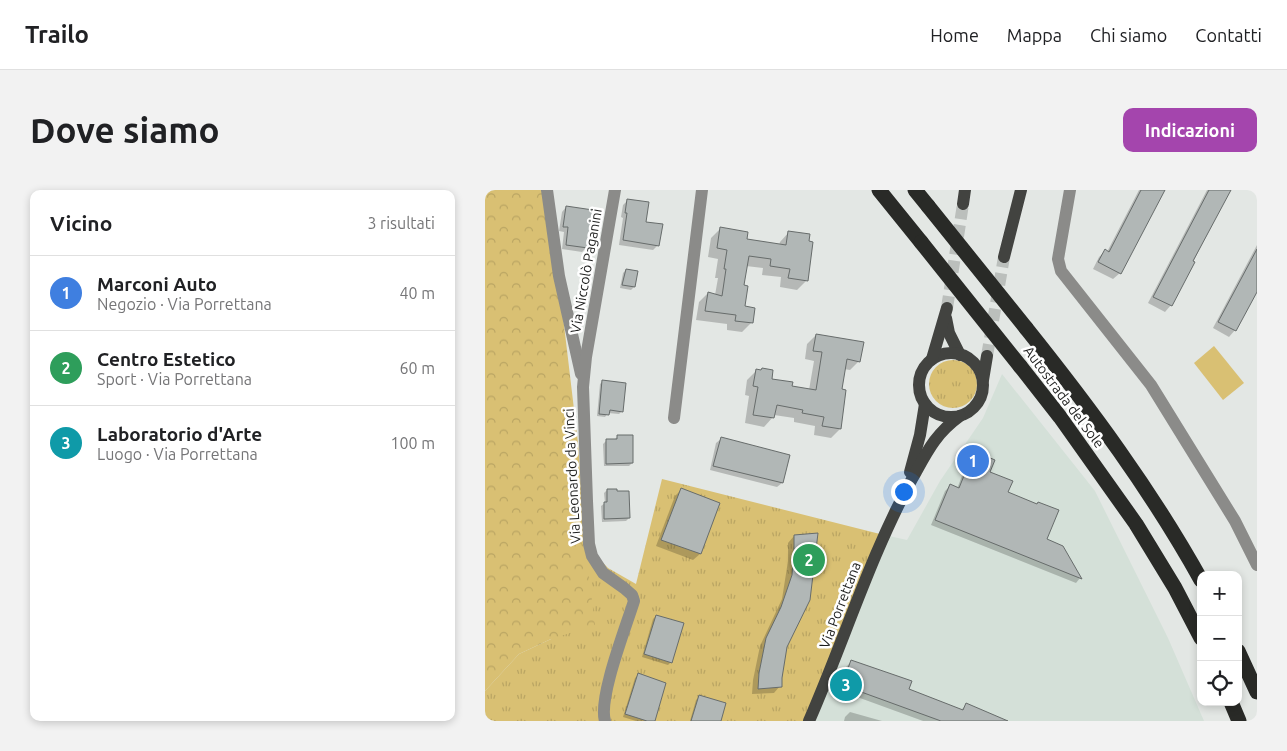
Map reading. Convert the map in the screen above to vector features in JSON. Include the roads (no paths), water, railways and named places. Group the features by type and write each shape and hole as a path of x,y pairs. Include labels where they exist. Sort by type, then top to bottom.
{"highway":[{"name":"Autostrada del Sole","path":"879,190 1060,417 1136,524 1175,588 1197,630"},
{"name":"Autostrada del Sole","path":"915,190 1070,383 1131,466 1197,573"},
{"path":"1242,660 1257,692"},
{"path":"1233,706 1239,721"}],"main road":[{"path":"963,204 965,190"},
{"path":"1003,257 1021,190"},
{"path":"932,359 946,311 949,333 963,356 975,364 983,380"},
{"path":"985,353 982,392 978,402 970,411 960,416 943,416 933,412 925,404 920,394 919,383 924,367 932,359 945,354 963,356 985,353"},
{"name":"Via Porrettana","path":"901,500 920,435 925,404"},
{"name":"Via Porrettana","path":"809,721 876,554 901,500 933,442 948,424 960,416"}],"street":[{"name":"Via Leonardo da Vinci","path":"547,190 548,209 559,276 583,387"},
{"name":"Via Niccolò Paganini","path":"586,357 615,190"},
{"path":"1070,190 1058,259 1061,271 1151,385 1235,521 1257,565"},
{"path":"674,418 702,194"},
{"name":"Via Leonardo da Vinci","path":"586,357 583,387 589,544 592,556 599,568 611,580 632,595 634,601 609,679 604,705 605,721"}],"tunnel":[{"path":"947,308 963,204"},
{"path":"987,356 1004,257"}],"place":[{"name":"Marconi Auto","path":"973,461"},
{"name":"Centro Estetico","path":"809,560"},
{"name":"Laboratorio d'Arte","path":"846,685"}]}
